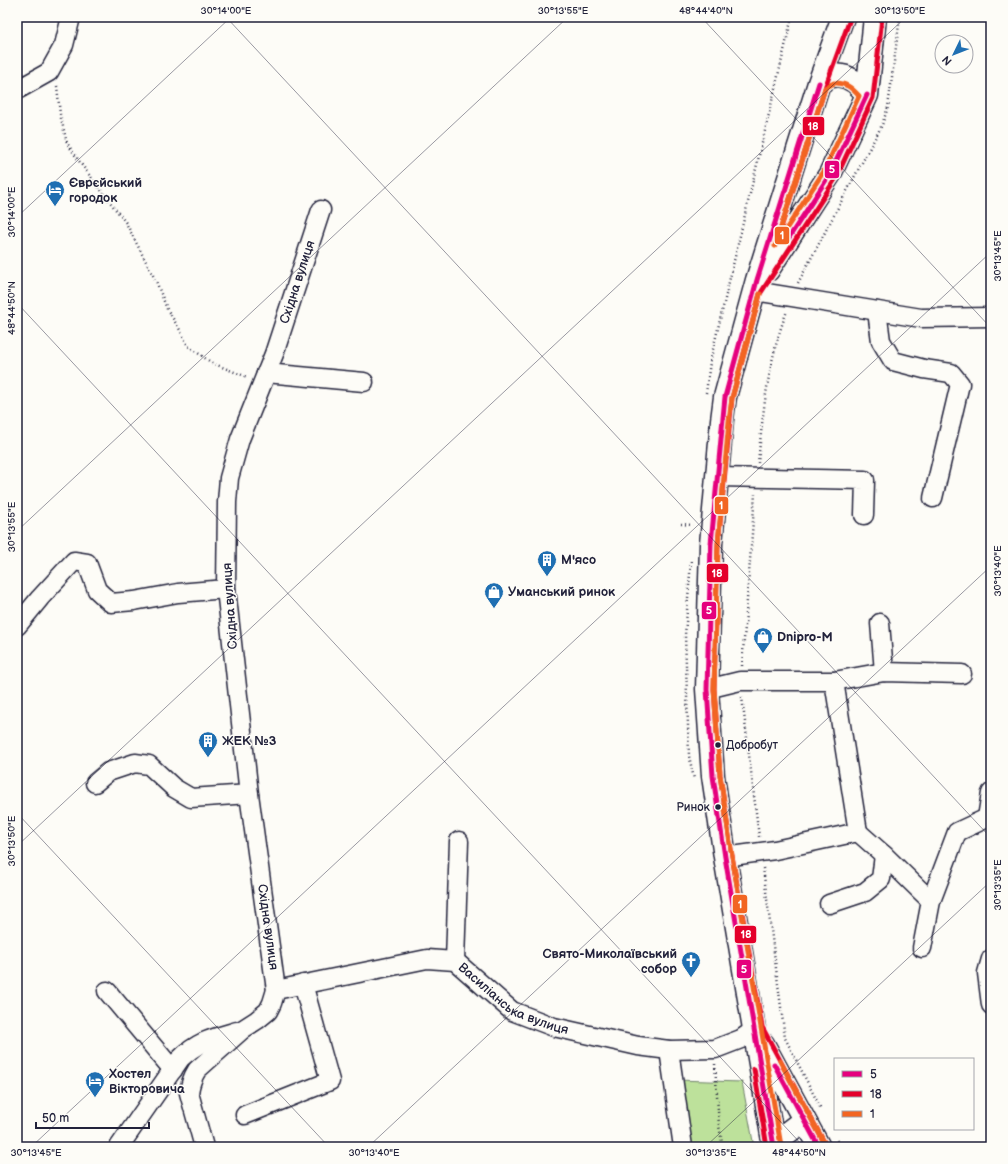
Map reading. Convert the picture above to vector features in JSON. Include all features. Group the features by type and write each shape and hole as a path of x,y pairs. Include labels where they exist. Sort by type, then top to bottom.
{"main road":[{"path":"813,1115 774,1145 712,776 706,689 710,544 725,396 754,291 819,83 843,17"},
{"path":"754,291 830,174 867,95 875,17"},
{"path":"819,83 833,76 847,77 858,84 867,95"},
{"path":"755,1029 813,1115 827,1142"}],"street":[{"path":"17,90 49,72 64,45 71,17"},
{"name":"Східна вулиця","path":"276,990 249,794 226,589 227,502 229,478 240,439 274,354 321,210"},
{"path":"754,291 921,318 991,317"},
{"path":"877,311 881,341 893,361 924,369 952,373 960,384 933,498"},
{"path":"265,378 364,382"},
{"path":"717,477 865,480 864,515"},
{"path":"17,626 74,561 87,563 97,590 111,603 134,601 178,593 226,589"},
{"path":"880,623 884,672"},
{"path":"706,689 740,681 834,681 884,672 962,674"},
{"path":"834,681 858,832 931,901"},
{"path":"95,783 108,772 135,764 149,765 174,788 191,798 249,794"},
{"path":"922,948 931,901 957,832 989,819 991,793"},
{"path":"725,857 775,850 858,832"},
{"path":"455,961 459,841"},
{"path":"829,904 865,892 881,879 884,855"},
{"name":"Василіанська вулиця","path":"276,990 427,959 455,961 512,1011 554,1027 638,1046 669,1050 715,1049 741,1039 755,1029"},
{"path":"991,959 987,973 991,1005"},
{"path":"245,1115 330,1081 302,984"},
{"path":"204,1147 189,1093 192,1077 197,1070 243,1029 257,1020 268,1010 276,990"},
{"path":"107,991 173,1070"},
{"path":"119,1147 180,1060 195,1046 211,1039 243,1029"},
{"path":"669,1050 683,1147"}],"path":[{"path":"706,394 710,362 792,17"},
{"path":"813,1115 785,1038 740,681 750,570 756,477 765,396 772,361 786,314 799,280 882,126 888,107 900,17"},
{"path":"49,72 57,85 60,114 67,143 126,223 156,281 167,309 188,346 212,363 265,378"},
{"path":"681,524 693,525"},
{"path":"715,1049 719,1126 723,1147"},
{"path":"827,1142 840,1147"}],"green space":[{"path":"675,1080 742,1082 754,1147 688,1147"}],"transit line":[{"name":"18","path":"825,1144 762,1027 732,856 720,775 714,689 718,544 732,398 760,294 836,178 873,98 882,18"},
{"name":"18","path":"779,234 826,85 850,19"},
{"name":"5","path":"774,1147 725,857 713,776 707,689 711,544 725,397 757,280 819,83"},
{"name":"1","path":"834,83 842,83 848,86 859,96 824,171 775,246 825,88 834,83"},
{"name":"5","path":"788,239 830,174 867,95"},
{"name":"1","path":"760,294 732,398 729,421 718,544 714,689 720,775 732,856 781,1146"},
{"name":"1","path":"780,1061 825,1144"},
{"name":"5","path":"774,1064 819,1147"},
{"name":"18","path":"754,1069 767,1147"}],"place":[{"name":"Єврєйський городок","path":"55,207"},
{"name":"М'ясо","path":"547,577"},
{"name":"Уманський ринок","path":"494,609"},
{"name":"Dnipro-M","path":"763,654"},
{"name":"Добробут","path":"718,745"},
{"name":"ЖЕК №3","path":"208,758"},
{"name":"Ринок","path":"718,807"},
{"name":"Свято-Миколаївський собор","path":"691,978"},
{"name":"Хостел Вікторовича","path":"95,1098"}]}
